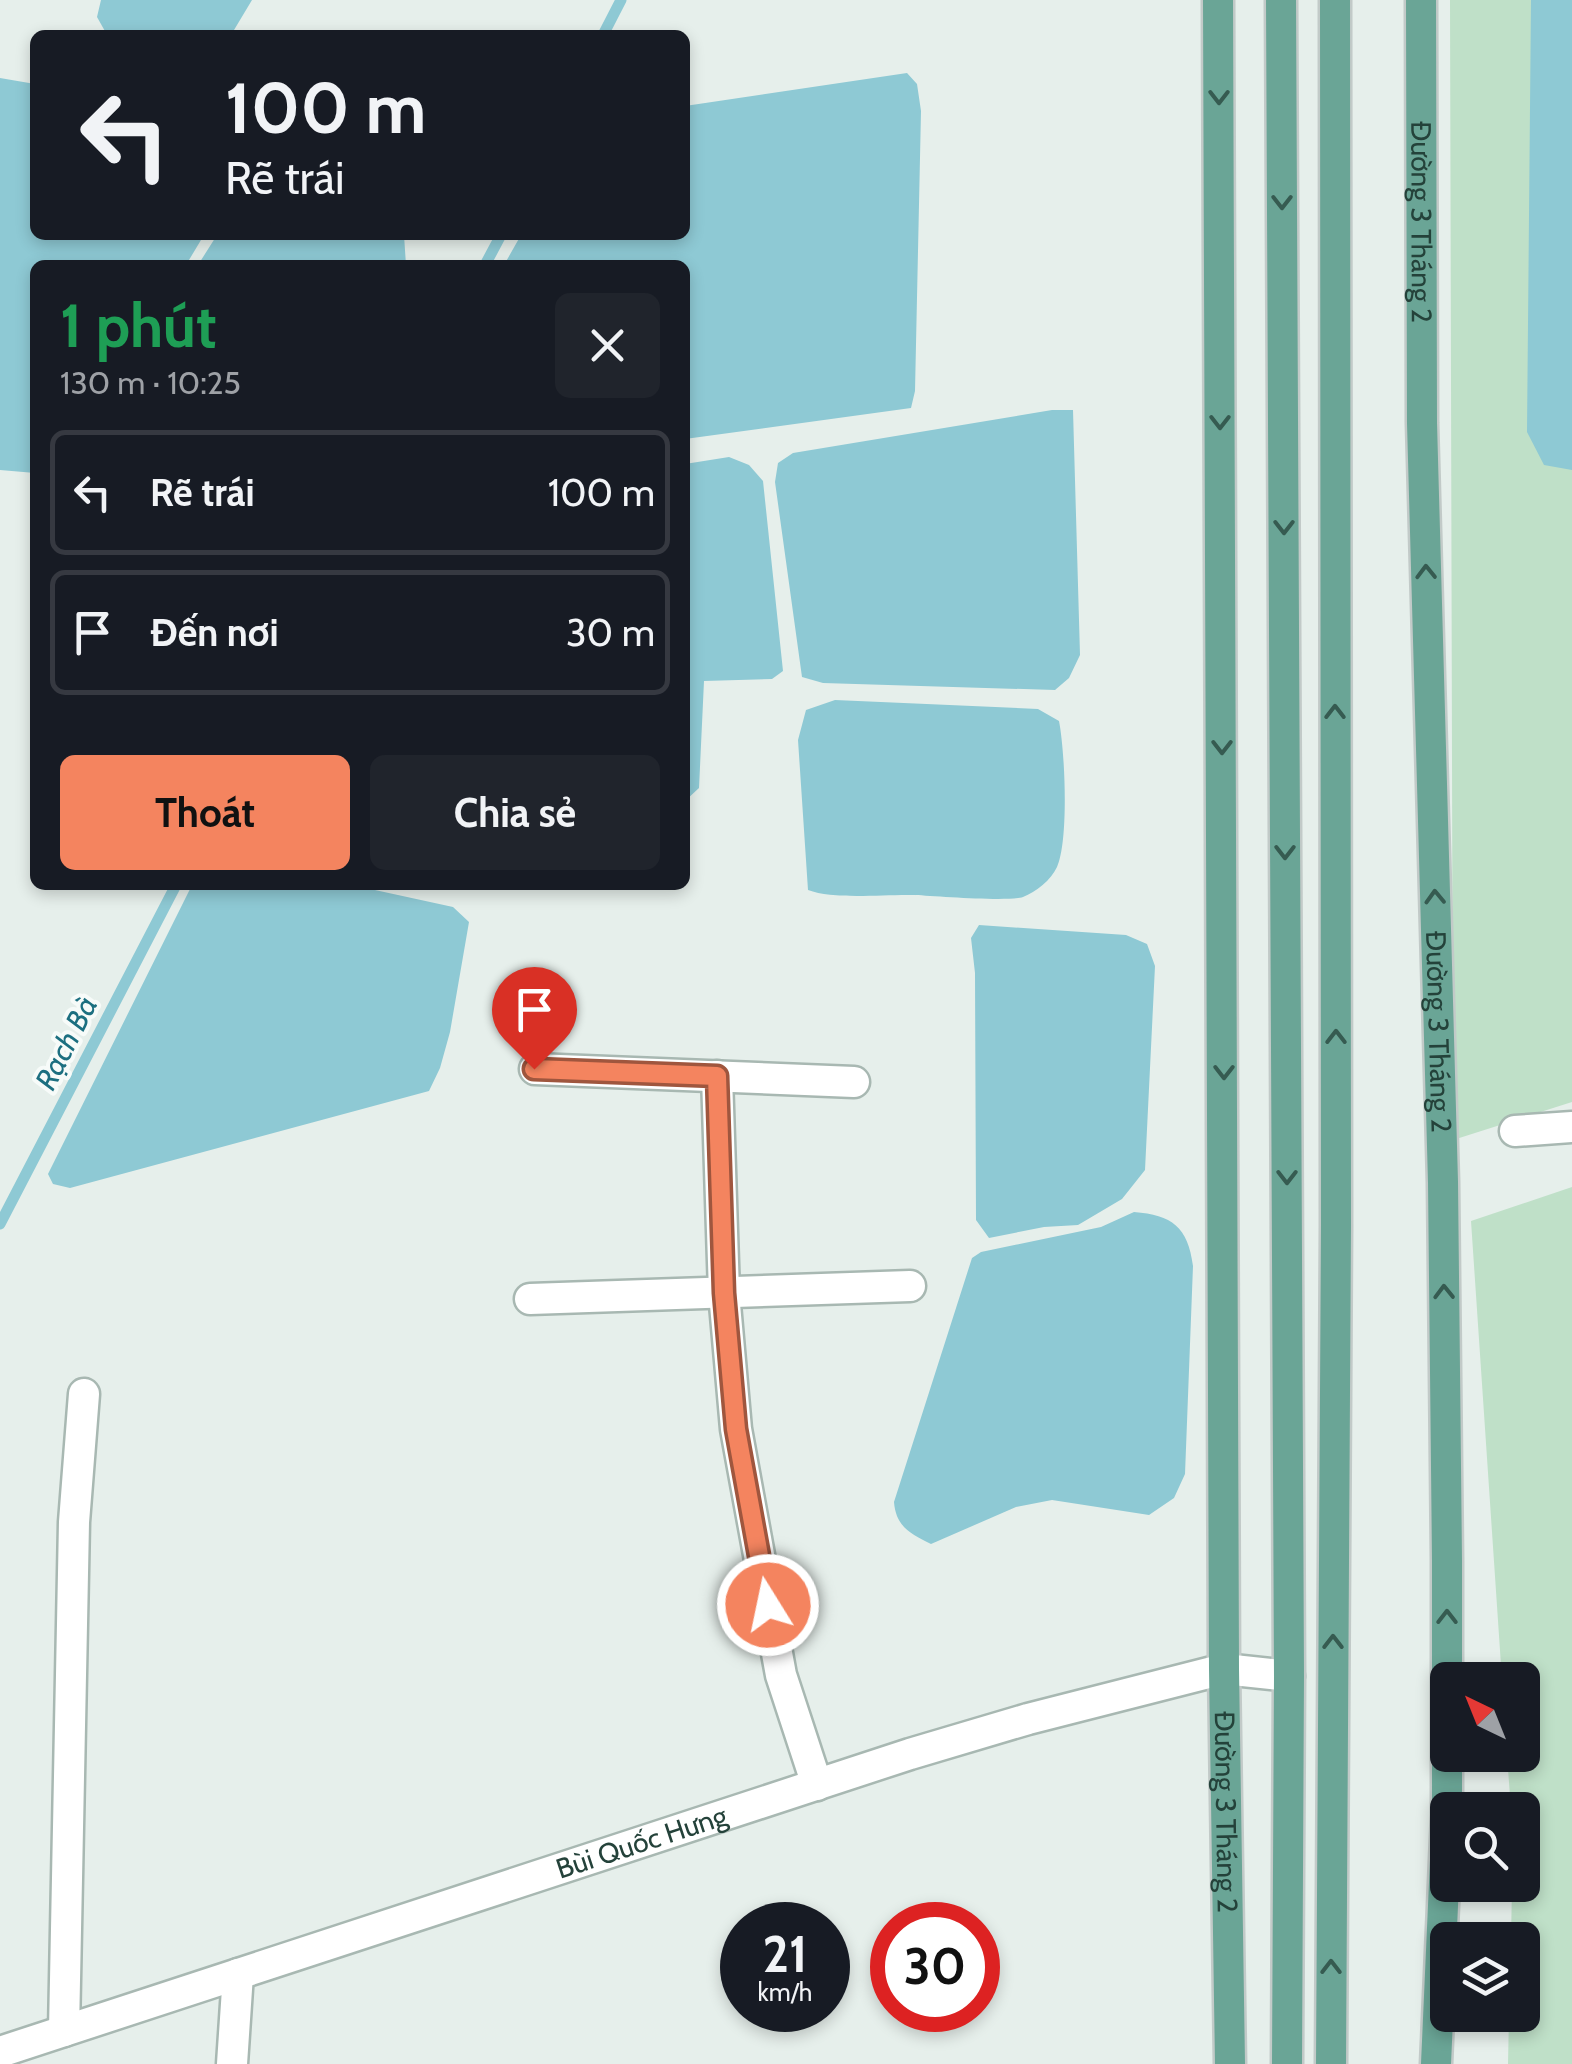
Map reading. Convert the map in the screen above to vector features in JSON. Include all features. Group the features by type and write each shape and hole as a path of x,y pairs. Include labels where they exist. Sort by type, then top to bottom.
{"main road":[{"name":"Đường 3 Tháng 2","path":"1218,0 1224,1670 1230,2064"},
{"path":"1281,0 1287,2064"},
{"path":"1330,2064 1336,1225 1335,0"},
{"name":"Đường 3 Tháng 2","path":"1421,0 1422,424 1443,1182 1447,1524 1447,1815 1436,2064"}],"street":[{"path":"534,1069 854,1082"},
{"path":"717,1076 724,1293 736,1429 781,1675 817,1785"},
{"path":"1515,1131 1572,1127"},
{"path":"530,1299 910,1286"},
{"path":"64,2031 74,1522 84,1394"},
{"name":"Bùi Quốc Hưng","path":"0,2052 29,2053 64,2031 1028,1719 1224,1670 1288,1676"},
{"path":"232,2064 238,1974"}],"green space":[{"path":"1450,0 1572,0 1572,1102 1453,1140"},
{"path":"1572,1187 1572,2064 1508,2064 1509,2032 1540,2032 1540,1922 1511,1922 1512,1902 1540,1902 1540,1792 1510,1792 1508,1772 1540,1772 1540,1662 1501,1662 1471,1221"}],"water":[{"path":"101,0 252,0 234,30 104,30 97,17"},
{"path":"1531,0 1572,0 1572,470 1544,465 1527,432"},
{"path":"907,73 917,84 921,111 915,391 911,408 690,438 690,260 507,260 518,240 690,240 690,105"},
{"path":"0,78 30,83 30,240 201,240 189,260 30,260 30,473 0,470"},
{"path":"214,240 404,240 406,260 201,260"},
{"path":"1052,410 1073,410 1080,655 1069,678 1055,690 823,683 802,677 775,482 778,463 793,453"},
{"path":"729,457 749,465 763,481 783,671 772,679 704,681 699,788 690,796 690,463"},
{"path":"835,700 1038,709 1059,721 1064,817 1061,854 1051,876 1033,892 1015,898 845,896 808,890 798,740 806,710"},
{"path":"190,890 375,890 453,907 469,922 450,1032 429,1091 70,1188 53,1184 48,1174"},
{"path":"979,925 1126,935 1147,944 1155,966 1145,1170 1122,1199 1078,1225 989,1238 976,1220 975,973 971,938"},
{"path":"1134,1212 1159,1216 1176,1226 1187,1242 1193,1266 1185,1474 1174,1498 1149,1515 1052,1500 1016,1507 931,1544 911,1533 901,1524 894,1502 972,1258 981,1252 1101,1227"}],"waterway":[{"name":"Rạch Bà","path":"606,30 621,0"},
{"name":"Rạch Bà","path":"488,260 498,240"},
{"name":"Rạch Bà","path":"0,1224 173,890"}],"route":[{"path":"534,1069 717,1076 724,1293 736,1429 768,1605"}]}
